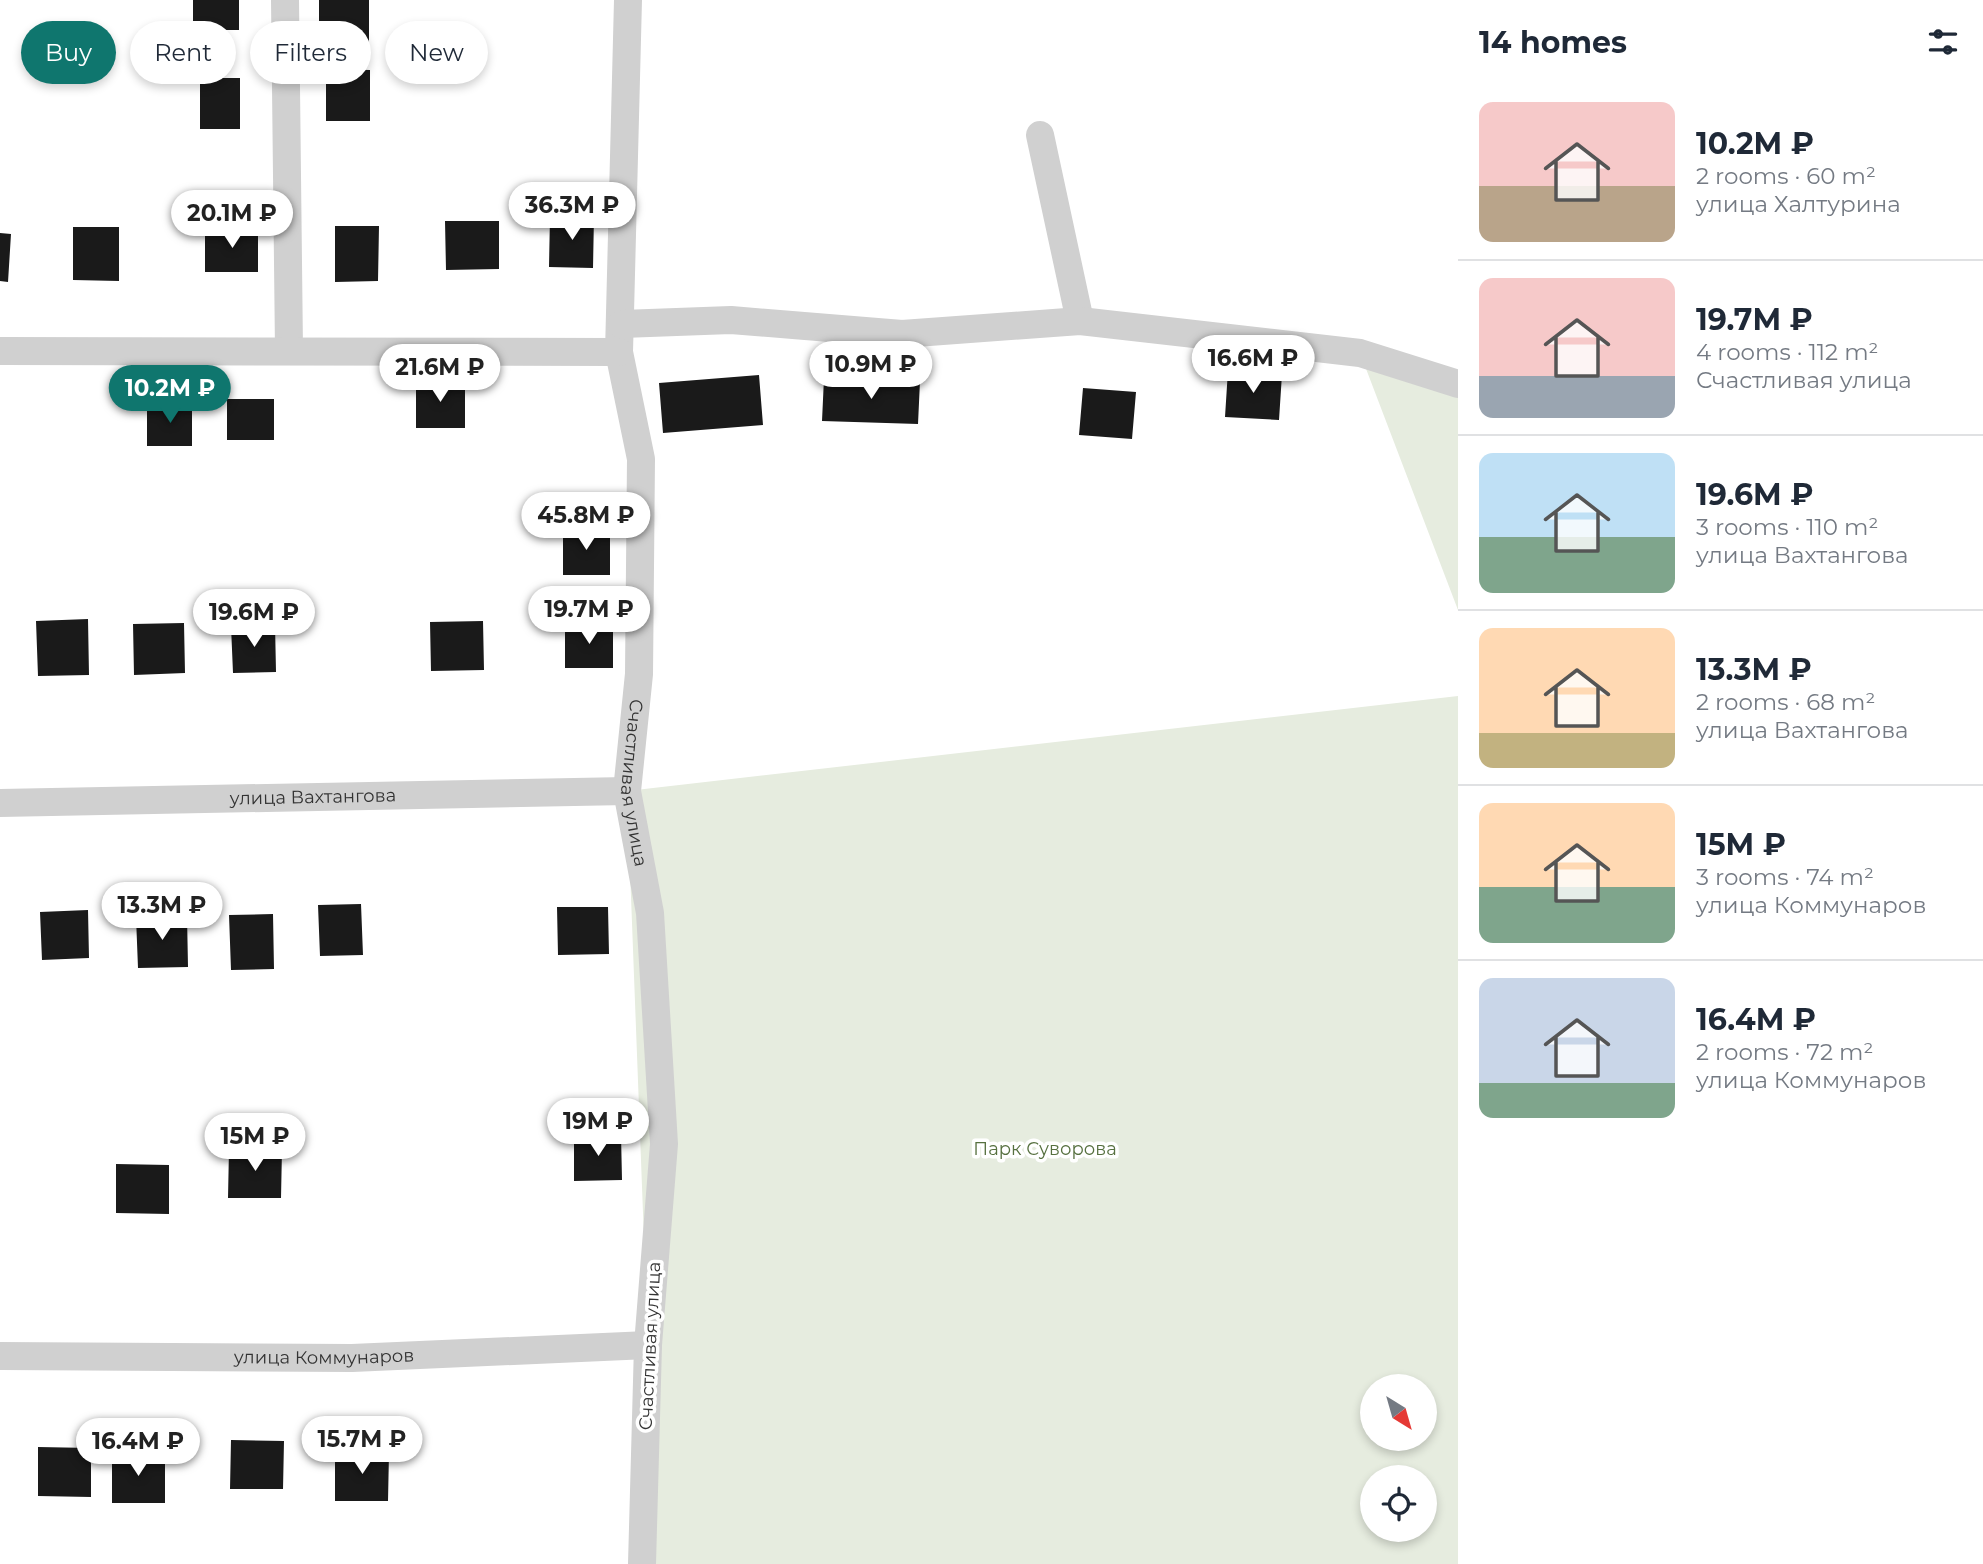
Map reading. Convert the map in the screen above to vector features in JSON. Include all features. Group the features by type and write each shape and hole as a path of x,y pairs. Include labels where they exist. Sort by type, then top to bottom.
{"street":[{"path":"285,0 289,350"},
{"name":"Счастливая улица","path":"628,0 622,324 619,352 641,459 639,674 627,791 650,913 664,1144 648,1345 642,1564"},
{"path":"1040,135 1080,321"},
{"path":"622,324 731,320 902,334 1080,321 1360,353 1458,384"},
{"path":"0,351 619,352"},
{"name":"улица Вахтангова","path":"0,803 627,791"},
{"name":"улица Коммунаров","path":"0,1356 352,1359 648,1345"}],"green space":[{"path":"1360,353 1458,384 1458,610"},
{"name":"Парк Суворова","path":"1458,696 1458,1564 650,1564 648,1345 627,791"}],"building":[{"path":"193,0 239,0 239,30 236,30 236,21 193,21"},
{"path":"319,0 369,0 369,21 319,21"},
{"path":"236,78 240,78 240,129 200,129 200,84 236,84"},
{"path":"326,84 370,84 370,121 326,121"},
{"path":"550,216 594,216 593,268 549,267"},
{"path":"445,221 499,221 499,269 446,270"},
{"path":"335,226 379,226 378,281 335,282"},
{"path":"73,227 119,227 119,281 73,280"},
{"path":"205,228 258,228 258,272 205,272"},
{"path":"0,233 11,234 8,282 0,281"},
{"path":"1228,370 1282,374 1279,420 1225,417"},
{"path":"759,375 763,425 663,433 659,383"},
{"path":"824,378 920,381 918,424 822,421"},
{"path":"416,380 465,380 465,428 416,428"},
{"path":"1083,388 1136,392 1132,439 1079,435"},
{"path":"227,399 274,399 274,440 227,440"},
{"path":"147,404 192,404 192,446 147,446"},
{"path":"563,529 610,530 610,575 563,575"},
{"path":"88,619 89,675 38,676 36,621"},
{"path":"483,621 484,670 431,671 430,622"},
{"path":"184,623 185,673 134,675 133,624"},
{"path":"565,623 613,624 613,668 565,668"},
{"path":"275,624 276,672 233,673 231,626"},
{"path":"361,904 363,955 320,956 318,905"},
{"path":"557,907 608,907 609,954 558,955"},
{"path":"88,910 89,958 42,960 40,912"},
{"path":"273,914 274,969 231,970 229,915"},
{"path":"187,915 188,967 138,968 136,917"},
{"path":"621,1134 622,1180 574,1181 574,1135"},
{"path":"229,1149 282,1149 281,1198 228,1198"},
{"path":"116,1164 169,1165 169,1214 116,1213"},
{"path":"231,1440 284,1441 283,1489 230,1489"},
{"path":"38,1447 91,1448 91,1497 38,1496"},
{"path":"335,1451 389,1452 388,1501 335,1501"},
{"path":"112,1453 165,1454 165,1503 112,1503"}]}
